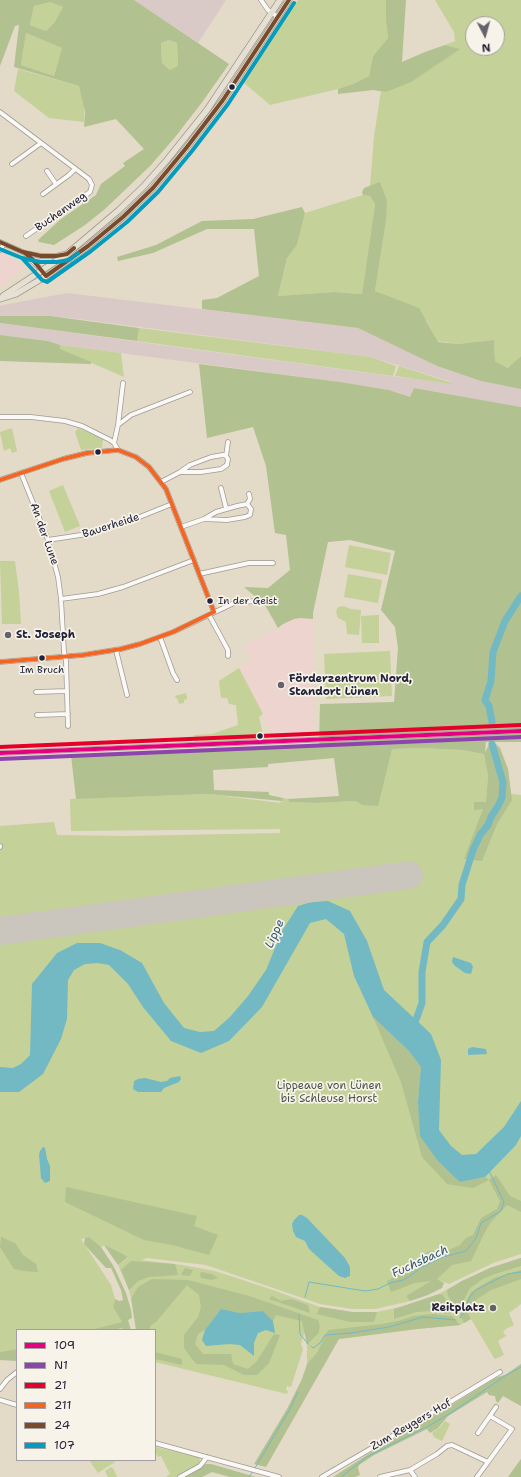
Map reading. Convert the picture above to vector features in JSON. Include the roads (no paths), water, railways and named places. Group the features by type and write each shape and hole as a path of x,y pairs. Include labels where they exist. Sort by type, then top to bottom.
{"main road":[{"path":"0,299 67,254 119,210 143,187 167,160 213,101 280,0"},
{"path":"0,299 16,294 46,276 88,246 123,217 153,188 223,100 289,0"}],"street":[{"path":"261,0 264,6 278,17"},
{"name":"Buchenweg","path":"0,112 89,179 92,184 90,192 26,236"},
{"path":"12,164 42,143"},
{"path":"43,194 75,169"},
{"path":"47,171 56,184"},
{"path":"0,250 2,243 25,253 41,256 67,254"},
{"path":"25,253 46,276"},
{"path":"114,442 118,425 123,383"},
{"path":"118,425 131,415 190,392"},
{"path":"0,417 31,416 65,421 82,426 114,442 118,450"},
{"path":"180,472 201,472 226,467 229,463 226,456 228,442"},
{"path":"0,480 87,453 118,450 129,454 146,464 161,482 172,504 214,612"},
{"path":"161,482 190,465 211,457 226,456"},
{"name":"An der Lune","path":"21,473 48,540 58,577 66,661 68,726"},
{"path":"221,488 226,508"},
{"path":"181,527 204,519 226,508 247,504 250,499 249,494"},
{"name":"Bauerheide","path":"48,540 87,534 137,518 172,504"},
{"path":"204,519 227,520 248,516 251,511 247,504"},
{"path":"61,599 98,594 117,589 151,578 194,560"},
{"path":"199,574 249,563 273,563"},
{"path":"0,662 83,655 116,650 160,637 234,603 265,600"},
{"path":"209,615 228,650 228,656"},
{"path":"160,637 177,680"},
{"path":"116,650 128,695"},
{"path":"36,692 67,691"},
{"path":"37,715 68,714"},
{"path":"0,753 521,731"},
{"name":"Zum Reygers Hof","path":"322,1477 500,1372"},
{"path":"0,1389 7,1380 16,1373"},
{"path":"0,1400 16,1405"},
{"path":"478,1433 496,1407"},
{"path":"477,1477 512,1429 490,1416"},
{"path":"156,1443 279,1477"},
{"path":"380,1477 410,1470 437,1454 447,1446 452,1445 488,1462"},
{"path":"180,1477 200,1466 207,1457"},
{"path":"410,1470 414,1477"}],"water":[{"path":"328,901 350,911 367,941 384,990 431,1034 441,1060 439,1130 451,1146 462,1155 476,1154 504,1127 521,1101 521,1136 516,1145 485,1177 460,1182 438,1161 420,1136 418,1101 421,1067 409,1051 373,1017 354,976 344,934 326,919 310,923 262,1007 229,1041 201,1053 171,1041 143,1007 128,984 109,965 97,963 85,964 74,970 68,980 67,1019 61,1039 43,1074 19,1092 0,1092 0,1067 13,1068 21,1064 30,1055 32,984 57,953 77,943 100,943 120,950 142,963 164,1003 184,1028 200,1032 214,1031 230,1017 248,996 266,970 282,931 298,906 311,902"},
{"path":"453,957 471,963 473,967 471,974 465,973 455,966 452,962"},
{"path":"472,1047 486,1049 487,1054 468,1055 468,1049"},
{"path":"180,1076 181,1079 179,1082 164,1088 161,1092 138,1092 133,1089 134,1081 138,1079 145,1078 161,1082"},
{"path":"43,1147 45,1148 50,1166 50,1181 45,1183 41,1178 39,1155"},
{"path":"299,1215 307,1218 345,1258 350,1267 350,1276 345,1278 339,1276 309,1249 305,1241 296,1237 292,1224"},
{"path":"221,1309 240,1313 263,1311 273,1321 275,1333 266,1330 258,1333 254,1343 254,1356 240,1345 230,1344 206,1346 202,1340 205,1330"}],"waterway":[{"path":"492,722 489,706 485,700 491,681 493,652 505,621 521,596"},
{"path":"413,1028 422,1003 422,972 427,942 443,925 461,899 462,885 473,850 502,798 503,782 492,744"},
{"name":"Fuchsbach","path":"305,1297 309,1282 365,1291 378,1289 390,1283 403,1280 420,1268 443,1257 466,1251 476,1238 481,1223 501,1211 504,1202 489,1171"},
{"name":"Fuchsbach","path":"460,1318 465,1311 469,1298 476,1290 507,1274 521,1272"},
{"name":"Fuchsbach","path":"299,1314 300,1334 308,1344"},
{"name":"Fuchsbach","path":"311,1346 313,1348 320,1343 325,1335 351,1333 389,1327 423,1317 456,1320"},
{"name":"Fuchsbach","path":"503,1377 521,1367"},
{"name":"Fuchsbach","path":"425,1428 451,1413 502,1378"},
{"path":"255,1468 290,1409 298,1392"},
{"name":"Fuchsbach","path":"341,1477 367,1457 424,1428"},
{"path":"249,1477 253,1471"}],"place":[{"name":"In der Geist","path":"210,601"},
{"name":"St. Joseph","path":"8,635"},
{"name":"Im Bruch","path":"42,658"},
{"name":"Förderzentrum Nord, Standort Lünen","path":"281,685"},
{"name":"Reitplatz","path":"493,1308"}],"water label":[{"name":"Lippe","path":"275,934"}],"park label":[{"name":"Lippeaue von Lünen bis Schleuse Horst","path":"329,1092"}]}
